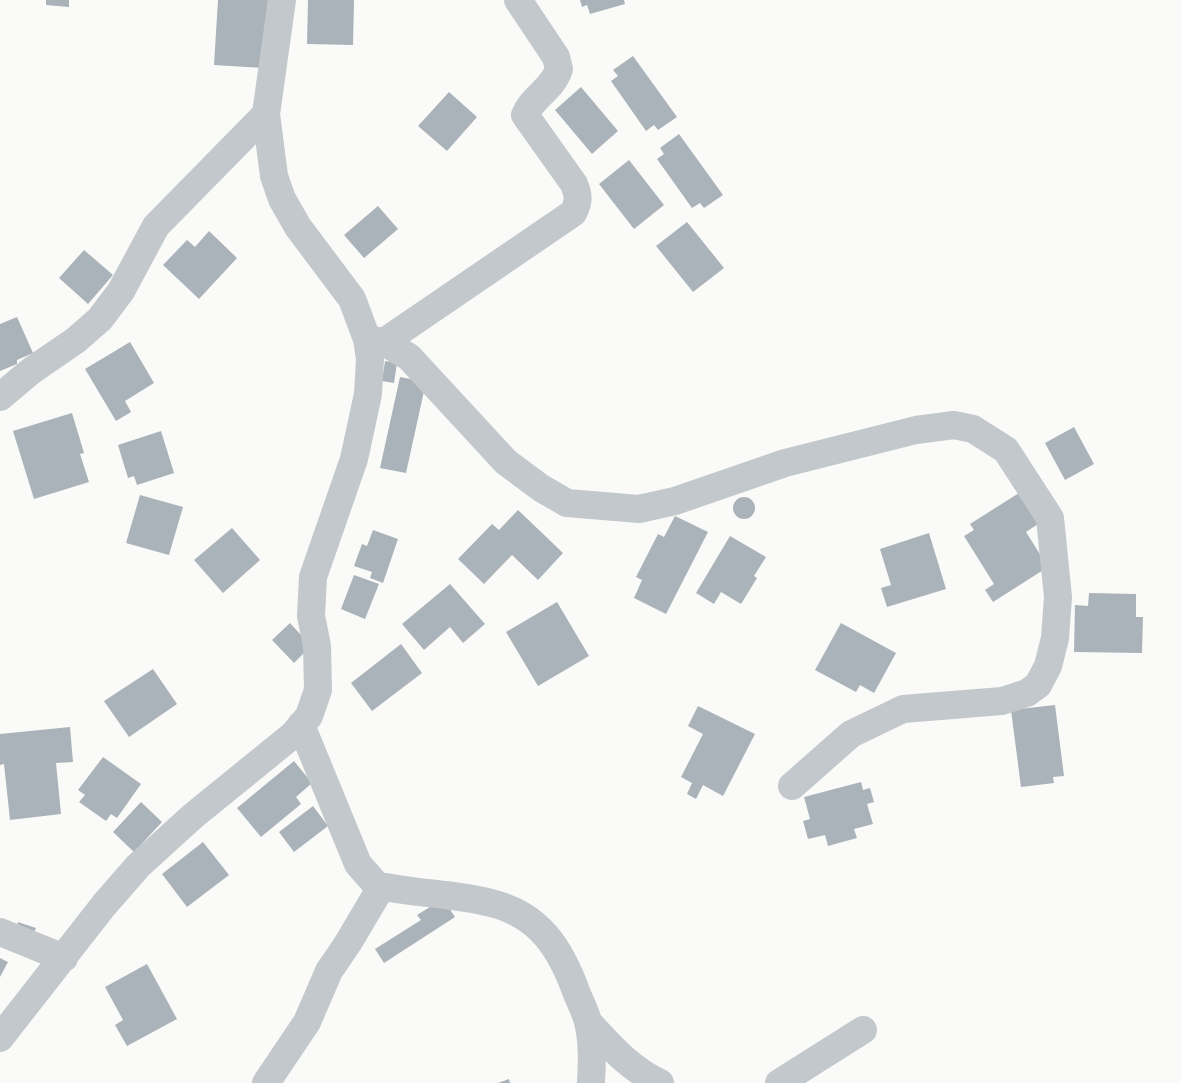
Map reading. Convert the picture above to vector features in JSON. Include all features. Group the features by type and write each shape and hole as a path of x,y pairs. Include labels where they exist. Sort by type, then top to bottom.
{"street":[{"path":"282,0 266,114 274,176 282,199 298,227 352,298 376,341 409,357 506,462 541,488 567,503 639,509 676,501 785,463 916,430 954,425 972,429 1006,450 1050,518 1058,596 1055,638 1048,666 1038,685 1027,693 1002,701 903,709 851,734 792,786"},
{"path":"0,1038 104,905 138,866 193,816 294,734 308,716 318,690 317,646 312,616 313,577 354,459 368,394 370,359 376,341 573,213 578,205 579,196 574,184 525,115 528,108 548,88 559,69 556,57 518,0"},
{"path":"0,398 30,371 76,340 100,319 121,291 156,226 266,114"},
{"path":"301,725 358,864 380,889"},
{"path":"266,1083 307,1022 329,971 380,889 386,887 490,902 517,911 532,921 552,942 568,969 588,1022 592,1057 592,1083"},
{"path":"0,932 64,958"},
{"path":"588,1022 628,1063 660,1083"},
{"path":"779,1083 863,1030"}],"building":[{"path":"46,0 69,0 69,7 46,5"},
{"path":"218,0 268,0 263,68 214,65"},
{"path":"308,0 354,0 353,45 307,44"},
{"path":"580,0 624,0 625,4 590,14 587,5 582,7"},
{"path":"633,56 677,117 658,130 654,125 646,131 611,81 618,76 613,70"},
{"path":"581,87 618,131 592,154 555,110"},
{"path":"449,92 477,117 447,151 418,126"},
{"path":"679,134 723,195 704,208 700,203 692,208 657,159 664,154 660,148"},
{"path":"629,160 664,205 634,229 599,184"},
{"path":"378,206 398,229 364,258 344,235"},
{"path":"687,222 724,268 693,292 656,246"},
{"path":"209,231 237,258 199,299 163,265 187,240 195,247"},
{"path":"84,250 113,275 88,304 59,278"},
{"path":"17,317 33,353 17,360 17,364 0,371 0,324"},
{"path":"130,342 154,383 125,401 131,412 116,421 85,369"},
{"path":"385,361 397,363 394,383 382,381"},
{"path":"400,377 426,382 406,473 380,468"},
{"path":"72,413 84,453 80,454 89,482 34,499 13,431"},
{"path":"1074,427 1094,464 1065,480 1045,443"},
{"path":"161,431 174,473 137,485 134,476 128,478 118,445"},
{"path":"1019,493 1038,524 1026,532 1048,567 993,602 985,590 994,584 964,536 974,530 970,524"},
{"path":"140,495 183,507 169,555 126,543"},
{"path":"744,497 752,500 755,508 752,516 744,519 736,516 733,508 736,500"},
{"path":"518,510 563,553 538,580 512,555 484,584 458,559 492,524 499,530"},
{"path":"675,516 708,532 666,614 634,598 642,580 636,577 658,534 664,537"},
{"path":"232,528 260,560 223,593 194,560"},
{"path":"373,530 398,539 383,583 370,578 372,572 354,566 362,544 367,546"},
{"path":"929,533 946,589 887,607 881,588 891,585 880,549"},
{"path":"730,536 766,557 754,576 757,578 741,604 721,592 714,604 696,593"},
{"path":"354,575 379,584 365,619 341,609"},
{"path":"450,584 485,624 463,643 450,627 424,650 402,624"},
{"path":"1089,593 1136,594 1136,617 1143,617 1142,653 1074,652 1075,605 1088,606"},
{"path":"557,602 589,656 538,686 506,632"},
{"path":"290,623 311,646 294,663 272,640"},
{"path":"841,623 896,653 874,693 860,685 856,692 815,670"},
{"path":"401,644 422,673 372,711 351,683"},
{"path":"153,669 177,704 129,737 104,701"},
{"path":"1055,705 1064,776 1053,777 1054,783 1021,787 1011,710"},
{"path":"698,706 755,734 723,796 703,785 696,799 687,794 692,783 681,777 703,734 688,726"},
{"path":"70,727 73,762 56,763 61,814 10,820 4,764 0,765 0,734"},
{"path":"103,757 141,784 117,818 111,814 106,821 79,802 85,795 78,790"},
{"path":"294,761 312,783 296,797 301,804 261,837 237,808"},
{"path":"861,782 863,790 870,788 874,802 867,804 873,824 854,829 857,838 828,846 825,835 808,839 803,821 810,819 804,797"},
{"path":"141,802 162,822 134,852 113,832"},
{"path":"313,806 328,826 294,852 279,832"},
{"path":"203,842 229,875 187,907 162,874"},
{"path":"443,899 455,917 384,963 375,949 421,920 417,915"},
{"path":"18,922 36,928 32,938 15,932"},
{"path":"0,958 8,962 0,977"},
{"path":"147,964 177,1019 127,1046 115,1025 123,1020 105,987"},
{"path":"509,1079 510,1083 498,1083"}]}
